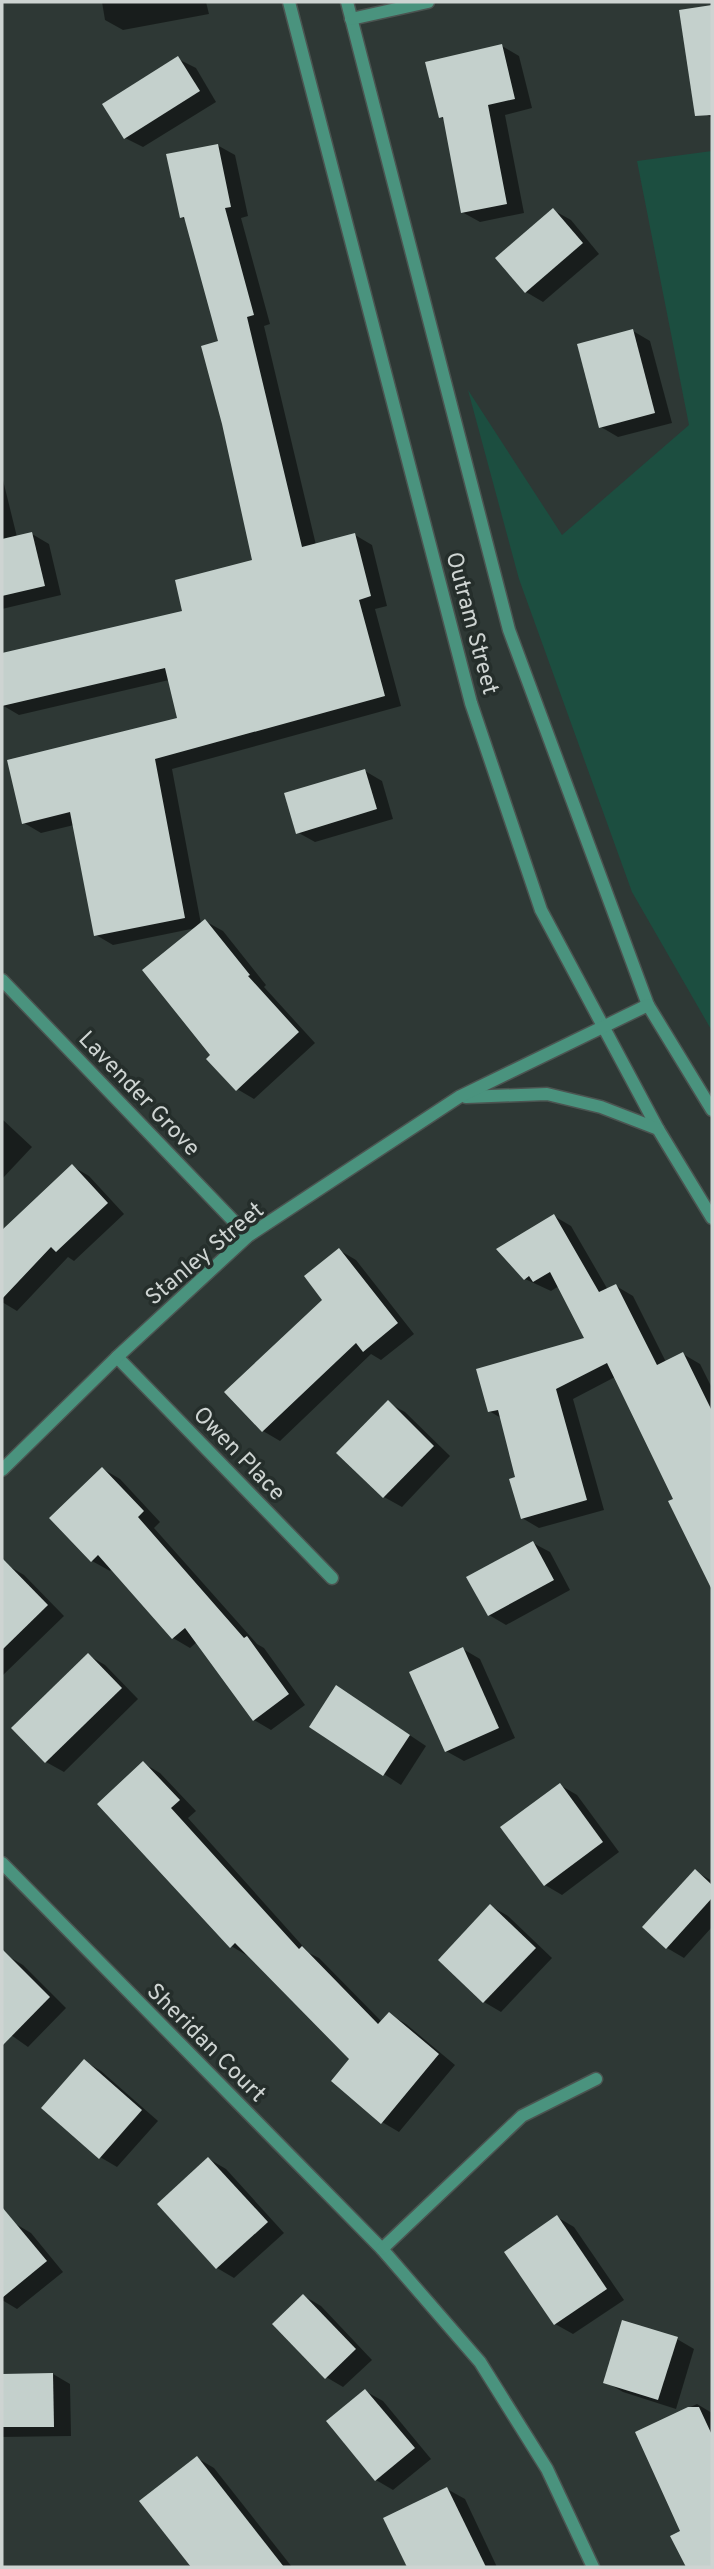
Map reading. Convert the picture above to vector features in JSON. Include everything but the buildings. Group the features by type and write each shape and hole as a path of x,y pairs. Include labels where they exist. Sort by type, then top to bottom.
{"street":[{"name":"Outram Street","path":"289,2 471,703 541,911 658,1129 712,1218"},
{"name":"Outram Street","path":"347,2 509,630 648,1005 712,1110"},
{"path":"351,19 428,2"},
{"name":"Lavender Grove","path":"2,980 248,1236"},
{"name":"Stanley Street","path":"2,1470 117,1357 248,1236 459,1097 648,1005"},
{"path":"459,1097 547,1094 601,1107 658,1129"},
{"name":"Owen Place","path":"117,1357 332,1578"},
{"name":"Sheridan Court","path":"2,1863 383,2249 480,2362 547,2469 593,2567"},
{"path":"383,2249 522,2116 596,2079"}],"green space":[{"path":"712,151 712,1031 632,892 519,579 468,390 562,535 689,425 637,161"}]}
